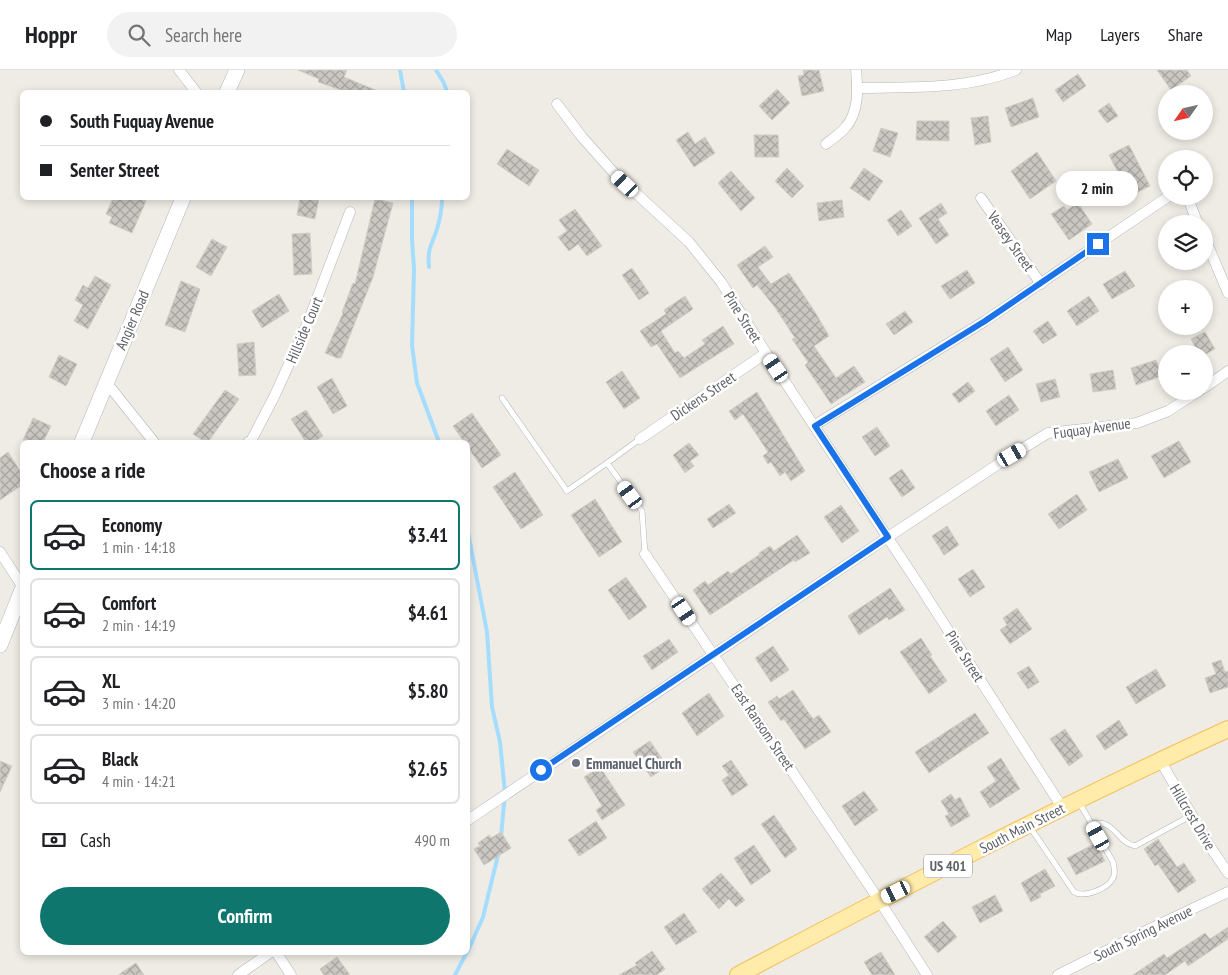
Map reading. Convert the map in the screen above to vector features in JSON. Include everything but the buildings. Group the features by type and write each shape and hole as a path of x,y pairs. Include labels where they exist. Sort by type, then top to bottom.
{"main road":[{"name":"South Main Street","path":"738,975 879,900 1062,807 1228,729"}],"street":[{"path":"179,70 194,90"},
{"path":"228,90 237,70"},
{"path":"826,144 846,128 854,115 857,88 856,70"},
{"path":"857,88 961,84 1016,70"},
{"name":"Pine Street","path":"557,104 582,137 614,173 688,242 721,282 1062,807"},
{"name":"Veasey Street","path":"981,198 1041,284"},
{"name":"Angier Road","path":"83,440 182,200"},
{"path":"815,426 985,321 1158,204"},
{"name":"Hillside Court","path":"251,440 274,397 308,322 350,212"},
{"path":"1213,257 1228,293"},
{"name":"Dickens Street","path":"640,439 766,353"},
{"path":"1213,382 1228,371"},
{"path":"106,382 152,440"},
{"name":"Fuquay Avenue","path":"470,819 888,537 1048,433 1137,423 1168,411 1185,400"},
{"path":"0,552 20,583"},
{"name":"East Ransom Street","path":"645,554 879,900 926,975"},
{"path":"0,645 20,595"},
{"name":"Hillcrest Drive","path":"1160,760 1228,873"},
{"name":"South Spring Avenue","path":"1058,975 1228,892"},
{"path":"238,975 267,955"},
{"path":"278,955 291,975"}],"lane":[{"path":"502,398 567,491 640,439"},
{"path":"607,463 642,512 645,554"},
{"path":"1029,824 1074,892 1078,895 1084,895 1106,886 1113,879 1115,872 1113,862 1078,800"},
{"path":"1091,824 1100,822 1108,825 1130,845 1135,846 1192,815"}],"waterway":[{"path":"400,70 404,90"},
{"path":"436,70 446,90"},
{"path":"412,200 414,269 412,345 417,383 438,440"},
{"path":"429,267 429,251 437,229 442,200"},
{"path":"470,543 487,632 492,707 500,742 505,793 501,837"},
{"path":"470,946 483,917 499,851"},
{"path":"455,975 465,955"}],"place":[{"name":"Emmanuel Church","path":"576,763"}],"route":[{"path":"541,770 888,537 815,426 985,321 1098,244"}]}
